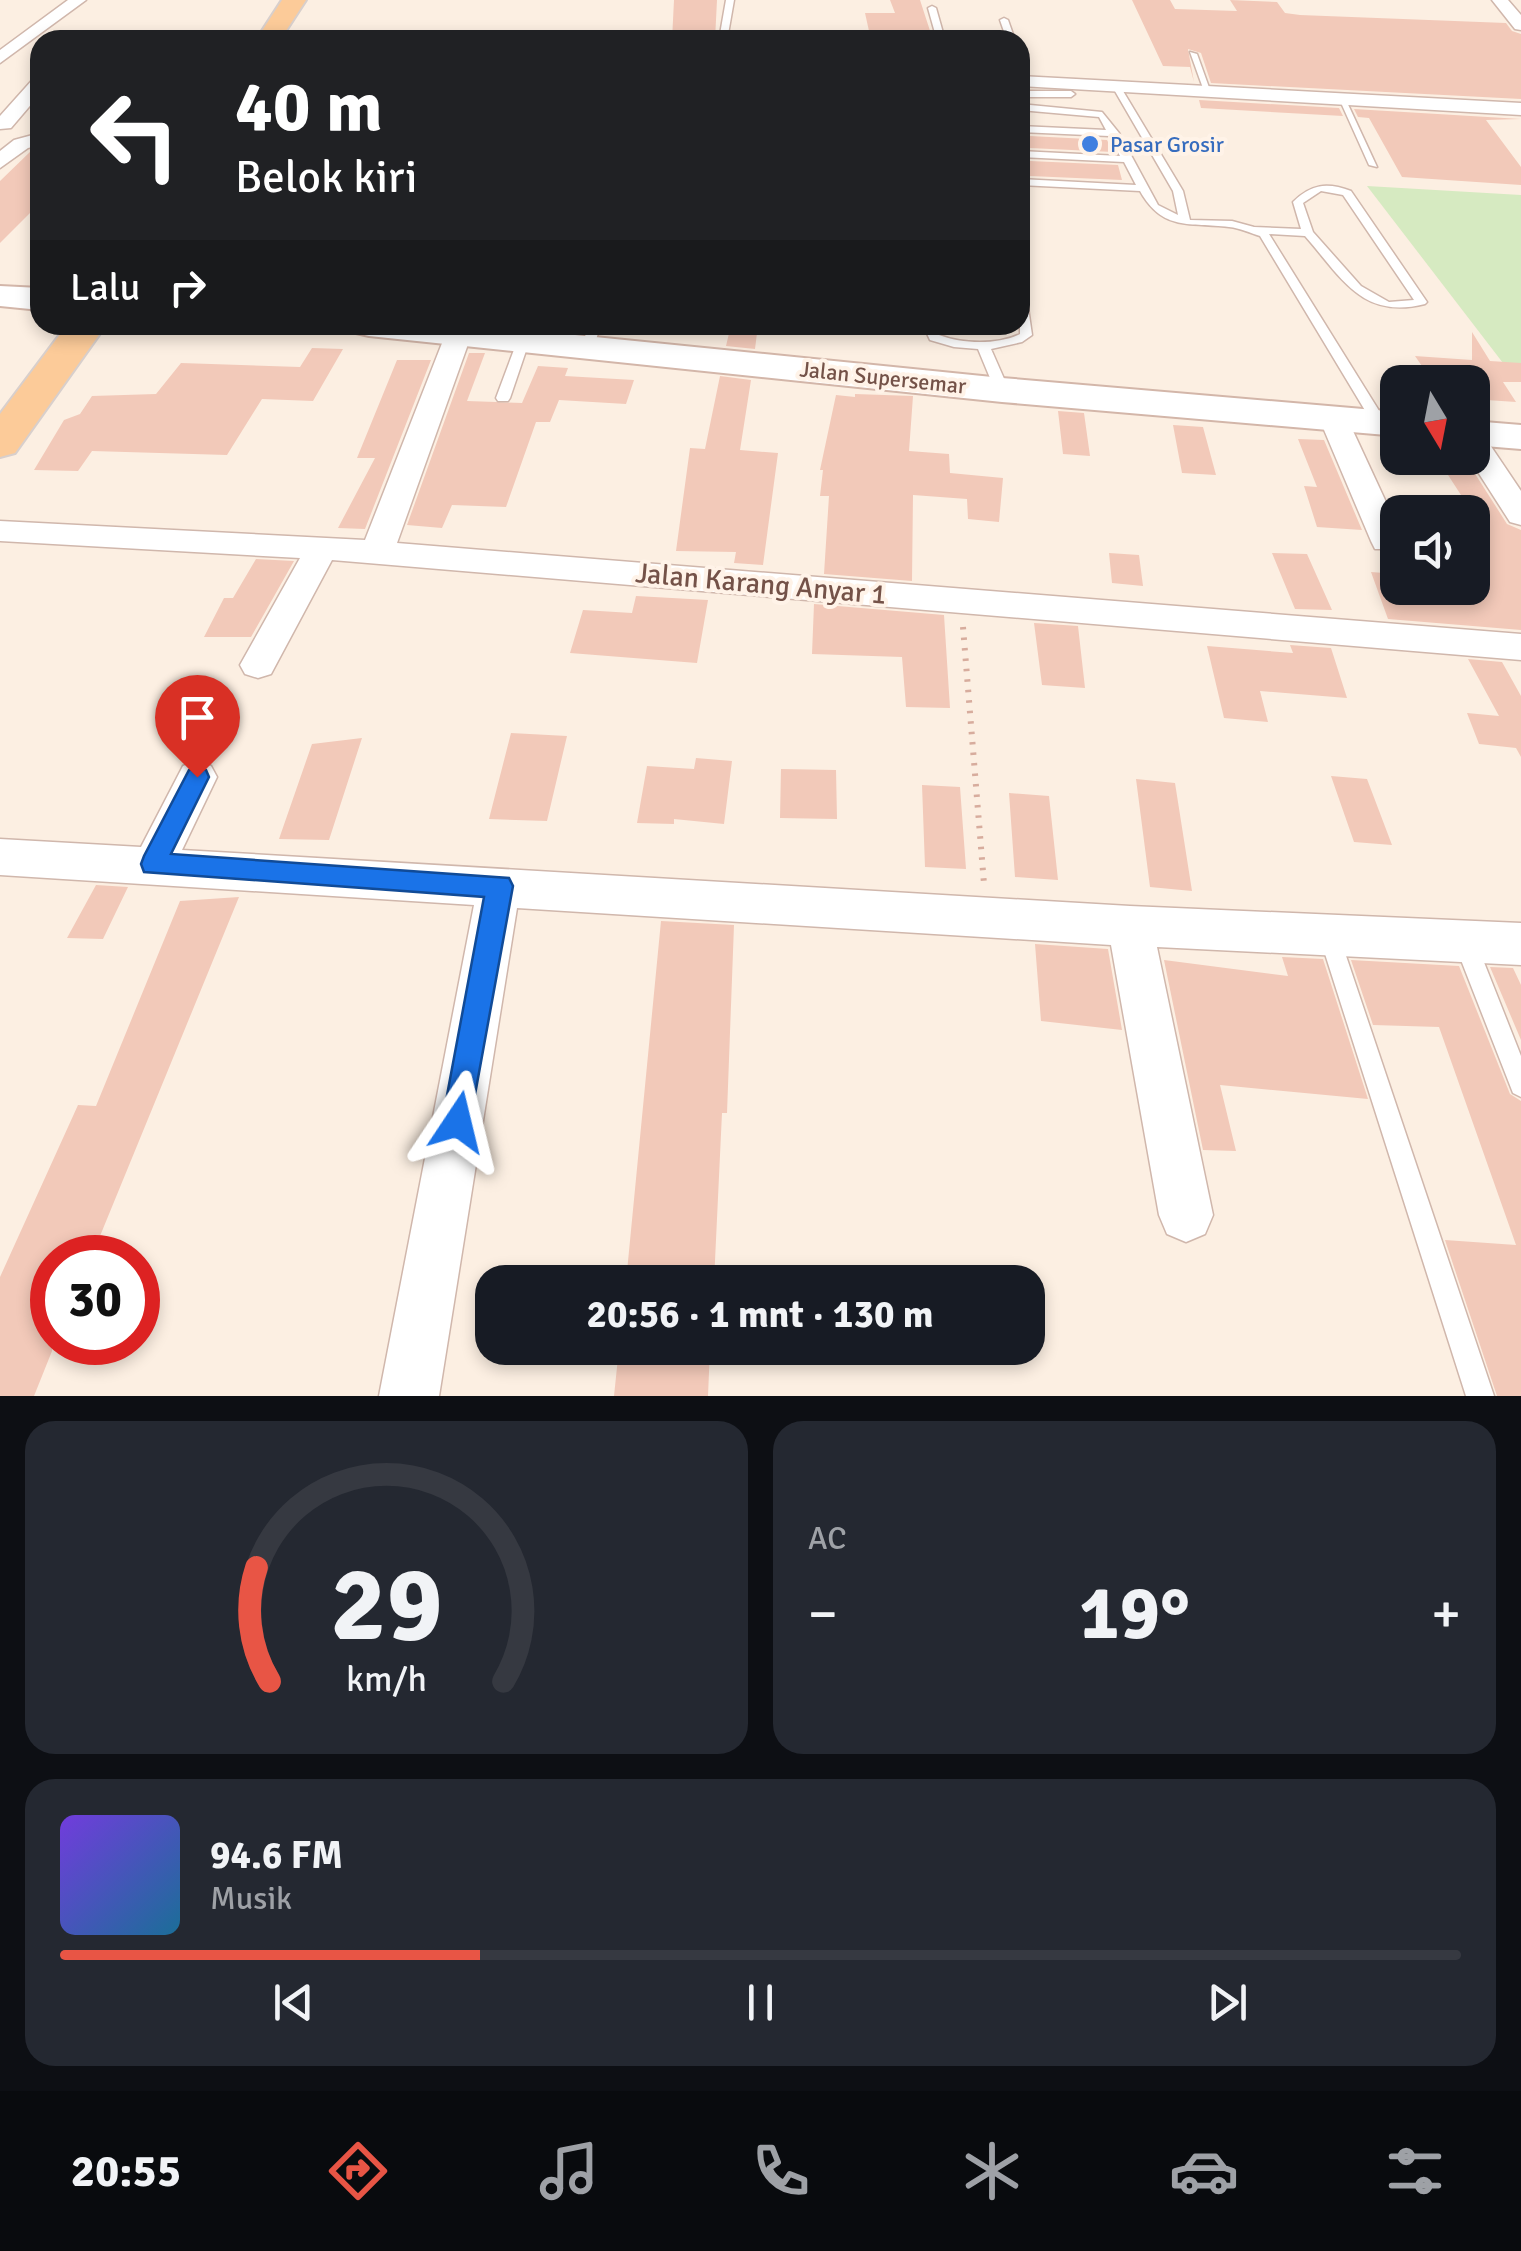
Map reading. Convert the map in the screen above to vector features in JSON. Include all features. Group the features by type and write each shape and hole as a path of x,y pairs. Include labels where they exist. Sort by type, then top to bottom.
{"main road":[{"path":"274,30 294,0"},
{"path":"0,296 30,299"},
{"path":"0,444 79,335"},
{"name":"Jalan Supersemar","path":"592,335 1002,390 1380,422"},
{"path":"1490,436 1521,437"}],"street":[{"path":"42,30 78,0"},
{"path":"1500,0 1521,25"},
{"path":"7,60 30,41"},
{"path":"1030,81 1521,108"},
{"path":"30,93 2,124 30,140"},
{"path":"0,162 30,142"},
{"path":"377,552 458,335"},
{"path":"1333,418 1380,525"},
{"path":"1490,465 1521,515"},
{"name":"Jalan Karang Anyar 1","path":"0,531 377,552 1521,647"},
{"path":"258,665 322,548"},
{"path":"154,864 197,777"},
{"path":"0,857 1130,926 1521,944"},
{"path":"409,1396 500,886"},
{"path":"1130,926 1186,1215"}],"lane":[{"path":"724,30 730,0"},
{"path":"932,8 938,30"},
{"path":"1004,20 1007,30"},
{"path":"1194,54 1208,91"},
{"path":"1030,83 1071,94"},
{"path":"1116,86 1178,192 1185,224"},
{"path":"1341,98 1374,165"},
{"path":"1030,108 1102,115 1154,208 1185,224 1232,224 1257,230 1308,233 1373,302 1389,308 1421,302 1347,194 1329,186 1315,187 1298,202 1308,233"},
{"path":"1030,130 1114,134"},
{"path":"1030,154 1127,159"},
{"path":"1030,171 1034,182"},
{"path":"1030,182 1142,188"},
{"path":"1257,230 1264,234 1380,411"},
{"path":"503,398 516,335"},
{"path":"936,335 941,341 982,343 1015,342 1026,335"},
{"path":"982,343 1002,390"},
{"path":"1329,935 1480,1396"},
{"path":"1465,941 1521,1085"}],"path":[{"path":"961,601 987,916"}],"green space":[{"path":"1367,186 1521,195 1521,364 1503,363"}],"building":[{"path":"674,0 717,0 716,30 672,30"},
{"path":"890,0 920,0 930,30 869,30 865,13 895,13"},
{"path":"1132,0 1170,0 1175,9 1237,11 1230,0 1277,2 1285,13 1300,15 1506,23 1521,34 1521,99 1211,83 1201,53 1188,49 1194,82 1190,67 1163,66"},
{"path":"1199,100 1339,108 1343,116 1201,108"},
{"path":"1354,109 1521,119 1486,120 1521,167 1521,185 1402,177 1369,118 1358,117"},
{"path":"1030,136 1107,140 1113,152 1030,148"},
{"path":"30,152 30,213 0,243 0,181"},
{"path":"1030,161 1118,165 1122,180 1030,176"},
{"path":"1472,332 1490,361 1521,363 1521,382 1503,382 1516,402 1490,400 1490,365 1421,365 1415,356 1472,360"},
{"path":"729,335 757,335 755,349 726,346"},
{"path":"312,348 343,349 313,401 262,399 227,455 92,451 78,471 34,470 64,420 80,414 92,396 156,394 181,363 300,367"},
{"path":"469,353 485,353 467,401 522,403 538,366 568,368 565,376 634,380 626,404 559,400 550,422 536,422 506,507 452,505 442,528 407,525"},
{"path":"397,360 431,360 365,529 338,528 375,458 357,458"},
{"path":"720,376 751,380 740,450 778,453 763,565 734,563 736,552 676,551 690,448 705,449"},
{"path":"836,395 913,396 909,451 949,454 950,473 1003,478 999,522 968,519 967,499 913,495 912,581 824,574 829,496 820,496 820,470"},
{"path":"1058,411 1084,413 1090,456 1063,454"},
{"path":"1173,425 1203,427 1216,475 1182,473"},
{"path":"1298,439 1324,440 1362,530 1317,527 1304,486 1317,487"},
{"path":"1448,475 1476,475 1489,495 1461,495"},
{"path":"1490,497 1507,524 1521,530 1521,630 1388,619 1383,605 1490,605"},
{"path":"1109,553 1139,555 1143,586 1112,583"},
{"path":"1272,553 1307,554 1332,610 1295,609"},
{"path":"256,559 294,561 251,637 204,637 224,598 233,598"},
{"path":"1371,572 1380,573 1380,597"},
{"path":"636,596 708,600 697,663 570,653 583,610 632,613"},
{"path":"814,604 944,615 950,708 906,707 902,657 812,654"},
{"path":"1034,623 1078,626 1085,688 1042,685"},
{"path":"1290,645 1331,648 1347,698 1260,691 1268,722 1224,718 1207,646 1293,653"},
{"path":"1468,659 1502,662 1521,696 1521,757 1516,748 1479,744 1467,713 1499,716"},
{"path":"511,733 567,736 547,821 489,819"},
{"path":"362,738 329,840 279,839 312,744"},
{"path":"696,758 732,761 724,824 674,819 674,824 637,823 647,766 694,769"},
{"path":"781,769 836,770 837,819 780,818"},
{"path":"1331,776 1367,779 1392,845 1354,842"},
{"path":"1136,779 1175,783 1192,891 1150,887"},
{"path":"922,785 960,787 966,869 925,867"},
{"path":"1009,793 1049,796 1058,880 1015,877"},
{"path":"96,885 128,887 103,939 67,938"},
{"path":"239,897 100,1235 30,1235 30,1365 46,1365 34,1396 0,1396 0,1277 78,1105 96,1106 180,901"},
{"path":"661,921 734,925 727,1113 722,1113 715,1265 628,1265"},
{"path":"1035,944 1108,949 1122,1030 1041,1021"},
{"path":"1282,957 1323,959 1368,1099 1220,1085 1236,1151 1203,1150 1164,960 1288,976"},
{"path":"1351,960 1459,966 1510,1094 1521,1101 1521,1396 1497,1396 1445,1240 1516,1245 1439,1027 1373,1025"},
{"path":"1490,967 1513,968 1521,985 1521,1040"},
{"path":"617,1365 709,1365 708,1396 614,1396"}],"place":[{"name":"Pasar Grosir","path":"1090,144"}],"route":[{"path":"197,777 154,864 500,886 458,1122"}]}
